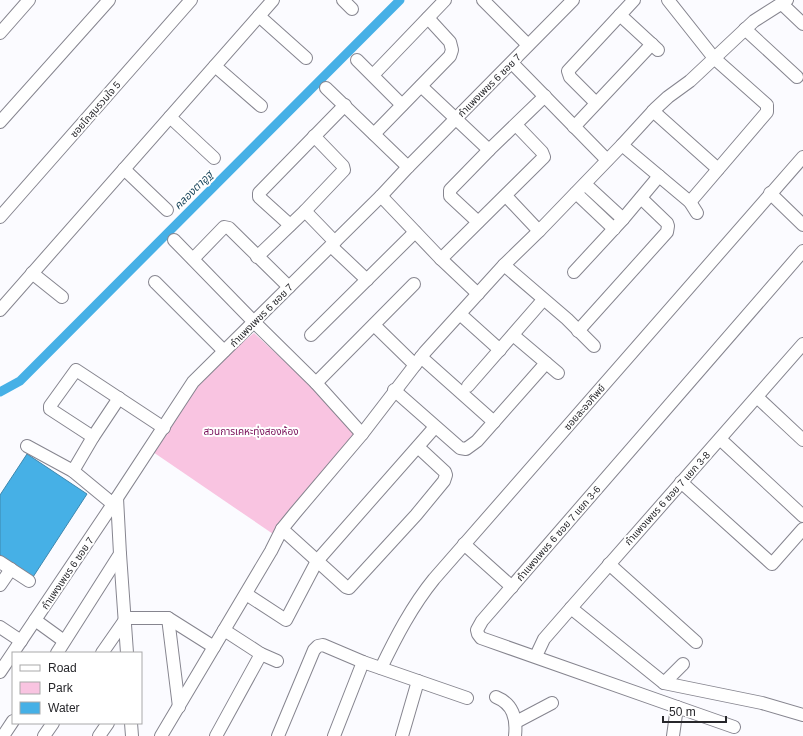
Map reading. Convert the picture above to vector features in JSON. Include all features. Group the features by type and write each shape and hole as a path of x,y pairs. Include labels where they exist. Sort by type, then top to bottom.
{"street":[{"path":"0,33 29,0"},
{"path":"0,122 109,0"},
{"name":"ซอยโกสุมรวมใจ 5","path":"0,217 191,0"},
{"path":"0,310 273,0"},
{"path":"343,0 352,8"},
{"path":"373,76 445,0"},
{"path":"483,0 528,45"},
{"name":"กำแพงเพชร 6 ซอย 7","path":"14,652 164,428 193,382 381,196 573,0"},
{"path":"596,103 570,77 568,71 634,0"},
{"path":"668,0 714,58 767,106 768,109 690,202"},
{"path":"161,736 246,594 282,529 362,434 394,390 418,361 504,265 540,231 653,111 668,97 690,81 754,21 784,2 803,24"},
{"path":"574,127 596,103 655,47 620,15"},
{"path":"259,16 306,58"},
{"path":"374,134 450,56 452,50 450,42 428,18"},
{"path":"745,29 797,77"},
{"path":"357,60 402,105"},
{"path":"512,63 608,160"},
{"path":"215,66 261,106"},
{"path":"421,86 489,150"},
{"path":"326,88 408,167"},
{"path":"478,222 450,196 450,190 545,96"},
{"path":"290,225 258,195 278,172 345,105"},
{"path":"653,111 718,169"},
{"path":"170,117 214,158"},
{"path":"441,259 544,157 542,152 516,125"},
{"path":"257,257 305,211 344,170 343,166 314,136"},
{"path":"622,145 690,202 697,212"},
{"name":"ซอยละออทิพย์","path":"381,668 400,629 416,603 434,579 803,157"},
{"path":"124,169 167,210"},
{"path":"574,272 623,219 659,176"},
{"path":"585,184 623,219"},
{"path":"576,193 614,229"},
{"path":"770,194 803,225"},
{"path":"381,196 441,259 478,294"},
{"path":"506,196 540,231"},
{"path":"578,330 667,232 667,223 641,198"},
{"path":"305,211 333,244 367,280"},
{"path":"193,259 226,227 229,228 289,287"},
{"path":"311,335 416,232"},
{"path":"174,240 316,383 362,434"},
{"name":"กำแพงเพชร 6 ซอย 7 แยก 3-6","path":"734,727 536,656 481,638 478,634 478,630 479,625 803,251"},
{"path":"504,265 594,346"},
{"path":"32,274 62,297"},
{"path":"155,282 224,351"},
{"path":"316,383 414,284"},
{"path":"468,386 543,300"},
{"path":"460,314 500,350"},
{"path":"374,325 494,422"},
{"path":"513,335 558,373"},
{"name":"กำแพงเพชร 6 ซอย 7 แยก 3-8","path":"536,656 544,639 803,344"},
{"path":"394,390 435,427 463,449 471,446 477,441 546,364"},
{"path":"93,437 50,409 50,406 74,370 78,370 164,428"},
{"path":"757,397 803,440"},
{"path":"73,471 93,437 119,398"},
{"path":"246,594 286,620 317,561 435,427"},
{"path":"720,439 803,516"},
{"path":"27,446 73,471 115,501 127,652"},
{"path":"282,529 346,587 349,588 416,515 441,486 446,476 445,472 418,448"},
{"path":"681,482 772,564 803,529"},
{"path":"464,544 512,587"},
{"path":"58,652 120,554"},
{"path":"0,562 29,581"},
{"path":"609,564 696,642"},
{"path":"0,585 11,569"},
{"path":"571,608 664,683 762,703 803,715"},
{"path":"125,619 168,618 214,647"},
{"path":"168,618 179,707"},
{"path":"103,652 125,619"},
{"path":"35,620 64,641"},
{"path":"0,627 21,642"},
{"path":"224,630 261,654 277,661"},
{"path":"278,736 314,650 318,646 323,645 363,662 467,698"},
{"path":"216,736 261,654"},
{"name":"กำแพงเพชร 6 ซอย 7","path":"0,672 12,655"},
{"path":"334,736 363,662"},
{"path":"664,683 683,664"},
{"path":"402,736 418,681"},
{"path":"496,696 503,699 515,714 516,736"},
{"path":"516,722 552,703"},
{"path":"673,736 677,707"},
{"path":"3,736 12,722"},
{"path":"44,736 52,724"},
{"path":"99,736 107,724"},
{"path":"131,724 132,736"}],"green space":[{"name":"สวนการเคหะทุ่งสองห้อง","path":"254,333 359,430 276,536 153,452 194,382"}],"water":[{"path":"27,454 87,494 33,577 0,555 0,495"}],"waterway":[{"name":"คลองตาอูฐ","path":"0,392 20,381 400,0"}]}
